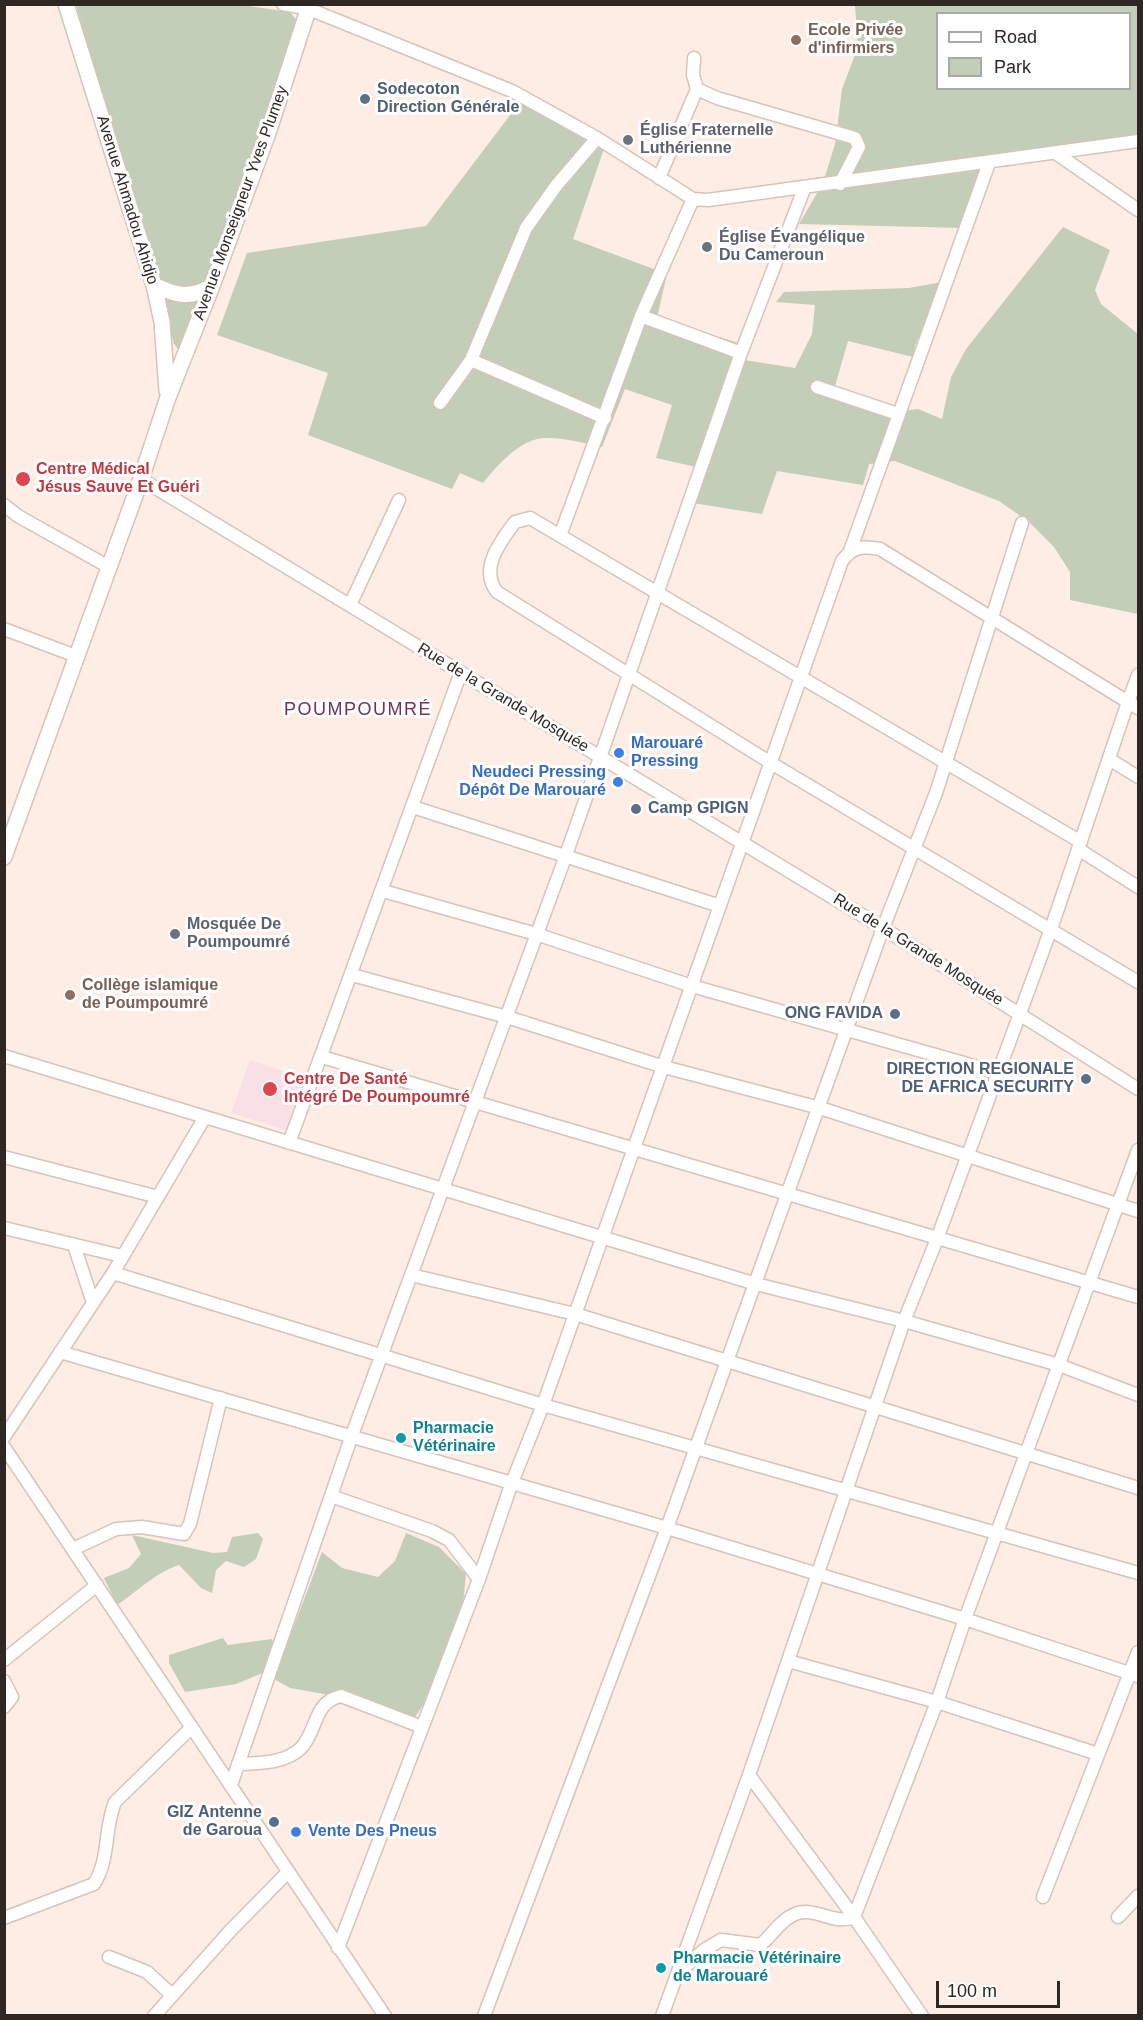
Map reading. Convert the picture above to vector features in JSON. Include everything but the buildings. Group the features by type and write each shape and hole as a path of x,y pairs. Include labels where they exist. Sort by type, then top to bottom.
{"main road":[{"name":"Avenue Ahmadou Ahidjo","path":"66,4 154,285 162,322 167,400"},
{"name":"Avenue Monseigneur Yves Plumey","path":"6,848 141,479 167,400 212,286 309,7"},
{"path":"154,285 183,296 191,296 212,286"}],"street":[{"path":"283,4 309,7 512,91 597,138 693,199 708,200 804,189 1138,141"},
{"path":"659,178 697,89 693,75 694,58"},
{"path":"697,89 717,98 855,138 859,147 840,184"},
{"path":"440,403 471,360 526,228 556,186 597,138"},
{"path":"1057,154 1138,210"},
{"path":"338,1948 543,1405 842,561 850,551 989,163"},
{"path":"231,1785 352,1435 565,858 741,353 804,189"},
{"path":"561,533 641,316 693,199"},
{"path":"641,316 741,353"},
{"path":"471,360 605,418"},
{"path":"817,387 898,414"},
{"name":"Rue de la Grande Mosquée","path":"141,479 883,928 1138,1089"},
{"path":"350,605 399,500"},
{"path":"4,505 18,516 109,567"},
{"path":"1138,886 1079,846 945,764 800,679 561,533 530,518 515,522 498,545 489,568 489,582 497,592 771,763 1138,982"},
{"path":"484,2016 667,1528 820,1108 846,1029 915,848 945,764 1022,523"},
{"path":"850,551 863,546 880,549 1133,705"},
{"path":"4,629 76,656"},
{"path":"289,1143 322,1058 461,672"},
{"path":"662,2016 749,1775 904,1321 999,1073 1109,759 1133,705 1138,675"},
{"path":"1109,759 1138,777"},
{"path":"413,807 565,858 720,906"},
{"path":"382,891 537,934 692,986 999,1073"},
{"path":"352,975 507,1017 664,1066 820,1108 1138,1211"},
{"path":"4,1056 756,1284 904,1321 1059,1365 1138,1395"},
{"path":"322,1058 1138,1297"},
{"path":"4,1437 112,1273 205,1117"},
{"path":"854,1917 937,1702 965,1619 1138,1150"},
{"path":"4,1157 158,1197"},
{"path":"4,1228 122,1256"},
{"path":"74,1245 93,1303"},
{"path":"112,1273 543,1405 996,1535 1138,1573"},
{"path":"411,1275 575,1314 1138,1488"},
{"path":"60,1352 352,1435 511,1485 667,1528 965,1619 1135,1675"},
{"path":"73,1549 116,1529 142,1527 184,1534 190,1524 222,1398"},
{"path":"4,1447 338,1948 386,2016"},
{"path":"331,1496 432,1531 449,1540 479,1579"},
{"path":"4,1660 97,1585"},
{"path":"1043,1897 1098,1754 1135,1675 1138,1652"},
{"path":"788,1660 937,1702 1098,1754"},
{"path":"4,1681 12,1697 4,1707"},
{"path":"238,1764 270,1762 300,1750 310,1736 321,1706 331,1698 341,1696 422,1727"},
{"path":"4,1918 94,1884 107,1842 109,1815 115,1802 192,1726"},
{"path":"749,1775 854,1917 922,2016"},
{"path":"159,2014 172,1995 231,1929 288,1872"},
{"path":"1118,1917 1138,1896"},
{"path":"678,1973 704,1950 722,1940 730,1939 760,1945 793,1915 809,1911 843,1920 854,1917"},
{"path":"109,1957 147,1972 172,1995"}],"shaded area":[{"path":"250,1060 304,1078 286,1130 231,1113"}],"green space":[{"path":"76,5 242,5 290,12 299,23 187,346 179,350 174,344"},
{"path":"855,5 1138,5 1138,141 989,167 964,228 799,224 823,183 835,144 842,89 858,47"},
{"path":"520,102 606,143 573,239 667,274 657,318 742,344 738,359 795,368 812,334 815,305 776,302 784,292 909,288 942,282 915,346 913,357 848,341 833,393 903,411 918,409 942,419 951,377 966,349 1063,227 1110,250 1095,290 1101,304 1138,334 1138,614 1070,600 1070,572 1054,547 1029,522 999,501 895,461 869,464 863,485 777,471 762,514 686,502 696,467 656,458 672,405 625,389 602,447 561,439 537,439 514,451 483,483 460,473 452,489 308,435 328,373 217,335 247,253 426,226"},
{"path":"258,1533 263,1539 256,1559 244,1567 226,1561 216,1570 212,1593 201,1588 179,1565 155,1577 117,1605 104,1578 129,1568 141,1554 132,1535 213,1553 227,1552 232,1537"},
{"path":"406,1533 439,1547 466,1574 463,1604 423,1705 415,1717 348,1694 324,1694 290,1688 274,1679 322,1552 342,1568 378,1577 395,1561"},
{"path":"223,1638 228,1645 272,1639 274,1646 265,1672 236,1684 185,1692 169,1663 169,1655"}],"place":[{"name":"Ecole Privée d'infirmiers","path":"796,40"},
{"name":"Sodecoton Direction Générale","path":"365,99"},
{"name":"Église Fraternelle Luthérienne","path":"628,140"},
{"name":"Église Évangélique Du Cameroun","path":"707,247"},
{"name":"Centre Médical Jésus Sauve Et Guéri","path":"23,479"},
{"name":"Marouaré Pressing","path":"619,753"},
{"name":"Neudeci Pressing Dépôt De Marouaré","path":"618,782"},
{"name":"Camp GPIGN","path":"636,809"},
{"name":"Mosquée De Poumpoumré","path":"175,934"},
{"name":"Collège islamique de Poumpoumré","path":"70,995"},
{"name":"ONG FAVIDA","path":"895,1014"},
{"name":"DIRECTION REGIONALE DE AFRICA SECURITY","path":"1086,1079"},
{"name":"Centre De Santé Intégré De Poumpoumré","path":"270,1089"},
{"name":"Pharmacie Vétérinaire","path":"401,1438"},
{"name":"GIZ Antenne de Garoua","path":"274,1822"},
{"name":"Vente Des Pneus","path":"296,1832"},
{"name":"Pharmacie Vétérinaire de Marouaré","path":"661,1968"}],"district":[{"name":"POUMPOUMRÉ","path":"358,710"}]}
